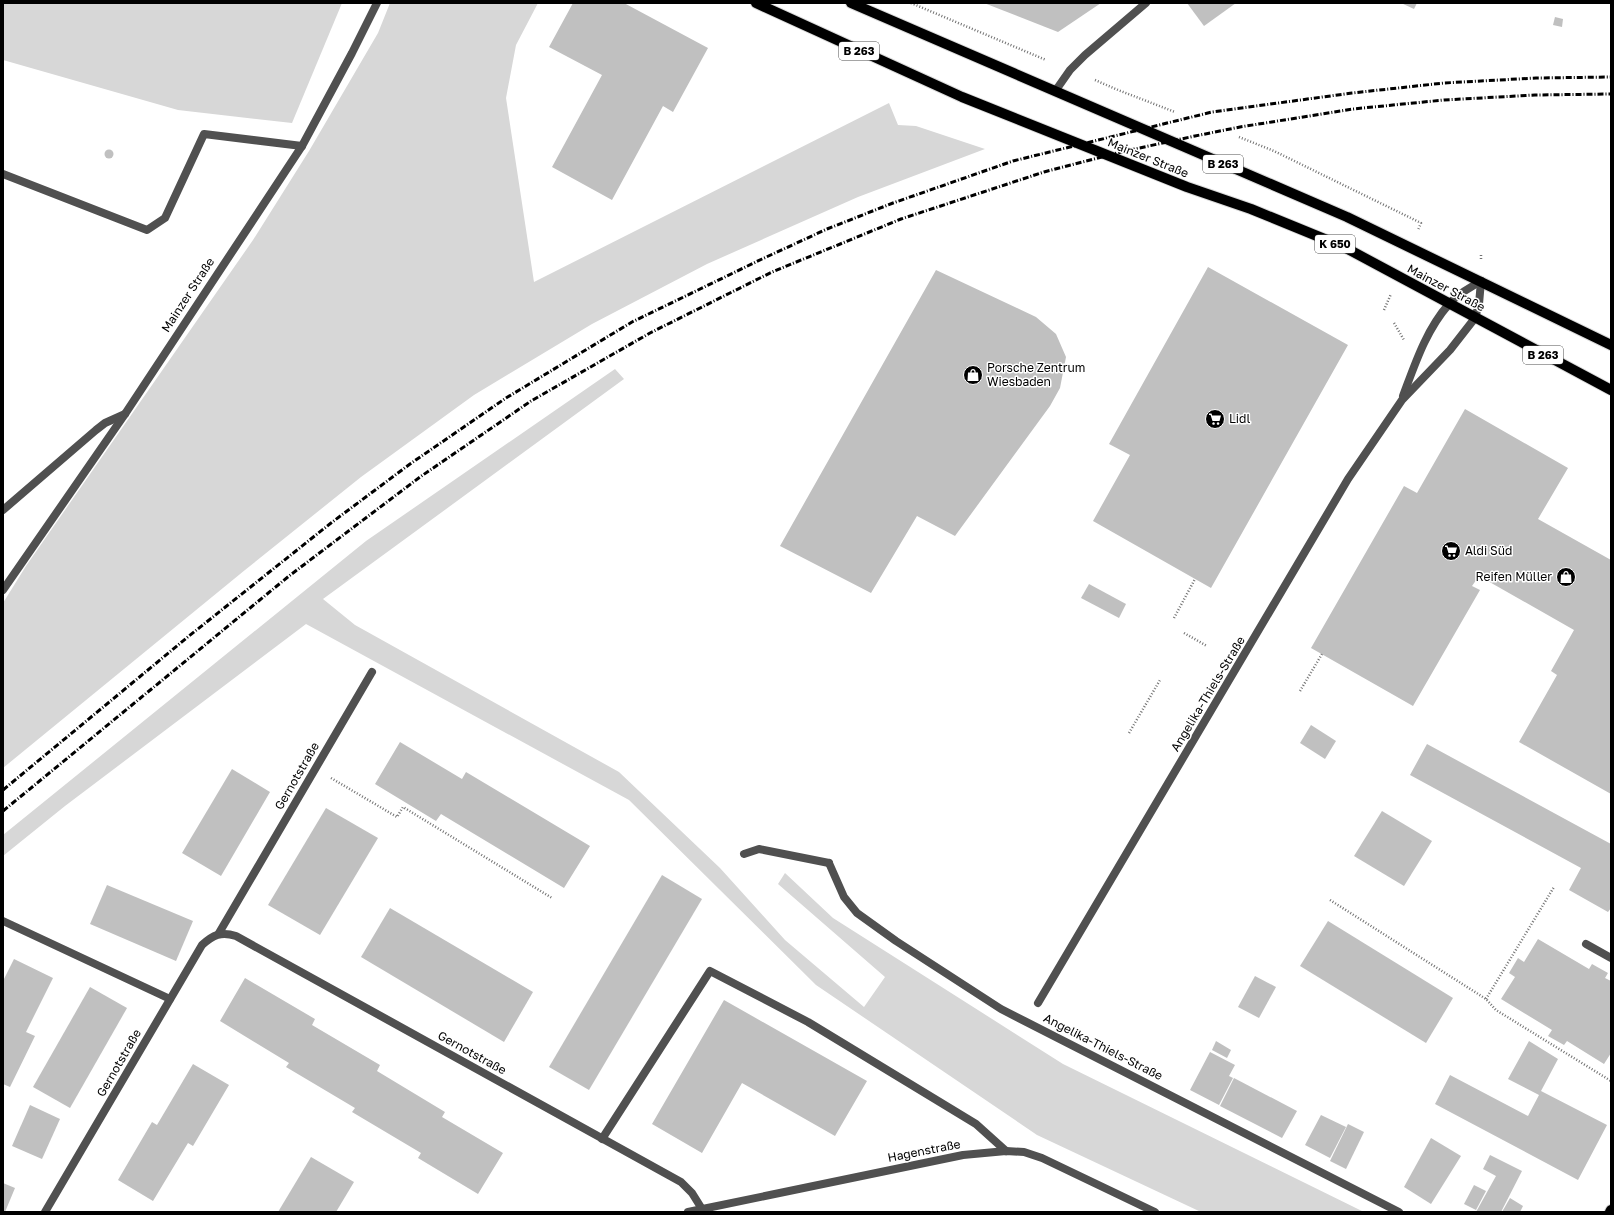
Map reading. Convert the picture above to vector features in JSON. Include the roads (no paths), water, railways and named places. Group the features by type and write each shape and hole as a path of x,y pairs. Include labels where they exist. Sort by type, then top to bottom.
{"main road":[{"name":"Mainzer Straße","path":"756,3 962,97 1187,187 1252,209 1344,248 1611,390"},
{"name":"Mainzer Straße","path":"851,3 1056,90 1099,111 1347,217 1611,345"}],"street":[{"name":"Mainzer Straße","path":"3,590 125,414 302,146 377,3"},
{"path":"1056,90 1070,70 1085,55 1146,3"},
{"path":"3,174 147,230 165,218 204,134 302,146"},
{"name":"Angelika-Thiels-Straße","path":"1402,400 1425,339 1449,304 1461,293 1481,281"},
{"name":"Angelika-Thiels-Straße","path":"1038,1003 1348,478 1402,400 1450,350 1475,318 1481,281"},
{"path":"3,510 96,430 105,423 125,414"},
{"name":"Gernotstraße","path":"219,933 372,672"},
{"name":"Angelika-Thiels-Straße","path":"744,854 760,849 829,863 844,897 857,913 896,941 1001,1009 1400,1212"},
{"path":"3,921 170,1000"},
{"name":"Gernotstraße","path":"45,1212 202,945 210,937 219,933 228,933 236,936 681,1182 692,1193 702,1209"},
{"path":"1586,944 1611,958"},
{"path":"602,1139 710,971 814,1026 976,1124 1006,1151"},
{"name":"Hagenstraße","path":"688,1212 962,1155 1006,1151 1024,1152 1042,1158 1155,1212"}],"railway":[{"path":"3,790 189,636 331,523 410,464 506,398 632,322 827,229 893,203 1013,161 1212,112 1352,93 1444,83 1536,78 1611,77"},
{"path":"3,811 289,576 420,477 531,401 650,333 772,272 901,219 1044,172 1121,152 1195,136 1240,127 1353,109 1444,100 1535,95 1611,94"}],"place":[{"name":"Porsche Zentrum Wiesbaden","path":"973,375"},
{"name":"Lidl","path":"1215,419"},
{"name":"Aldi Süd","path":"1451,551"},
{"name":"Reifen Müller","path":"1566,577"}]}
